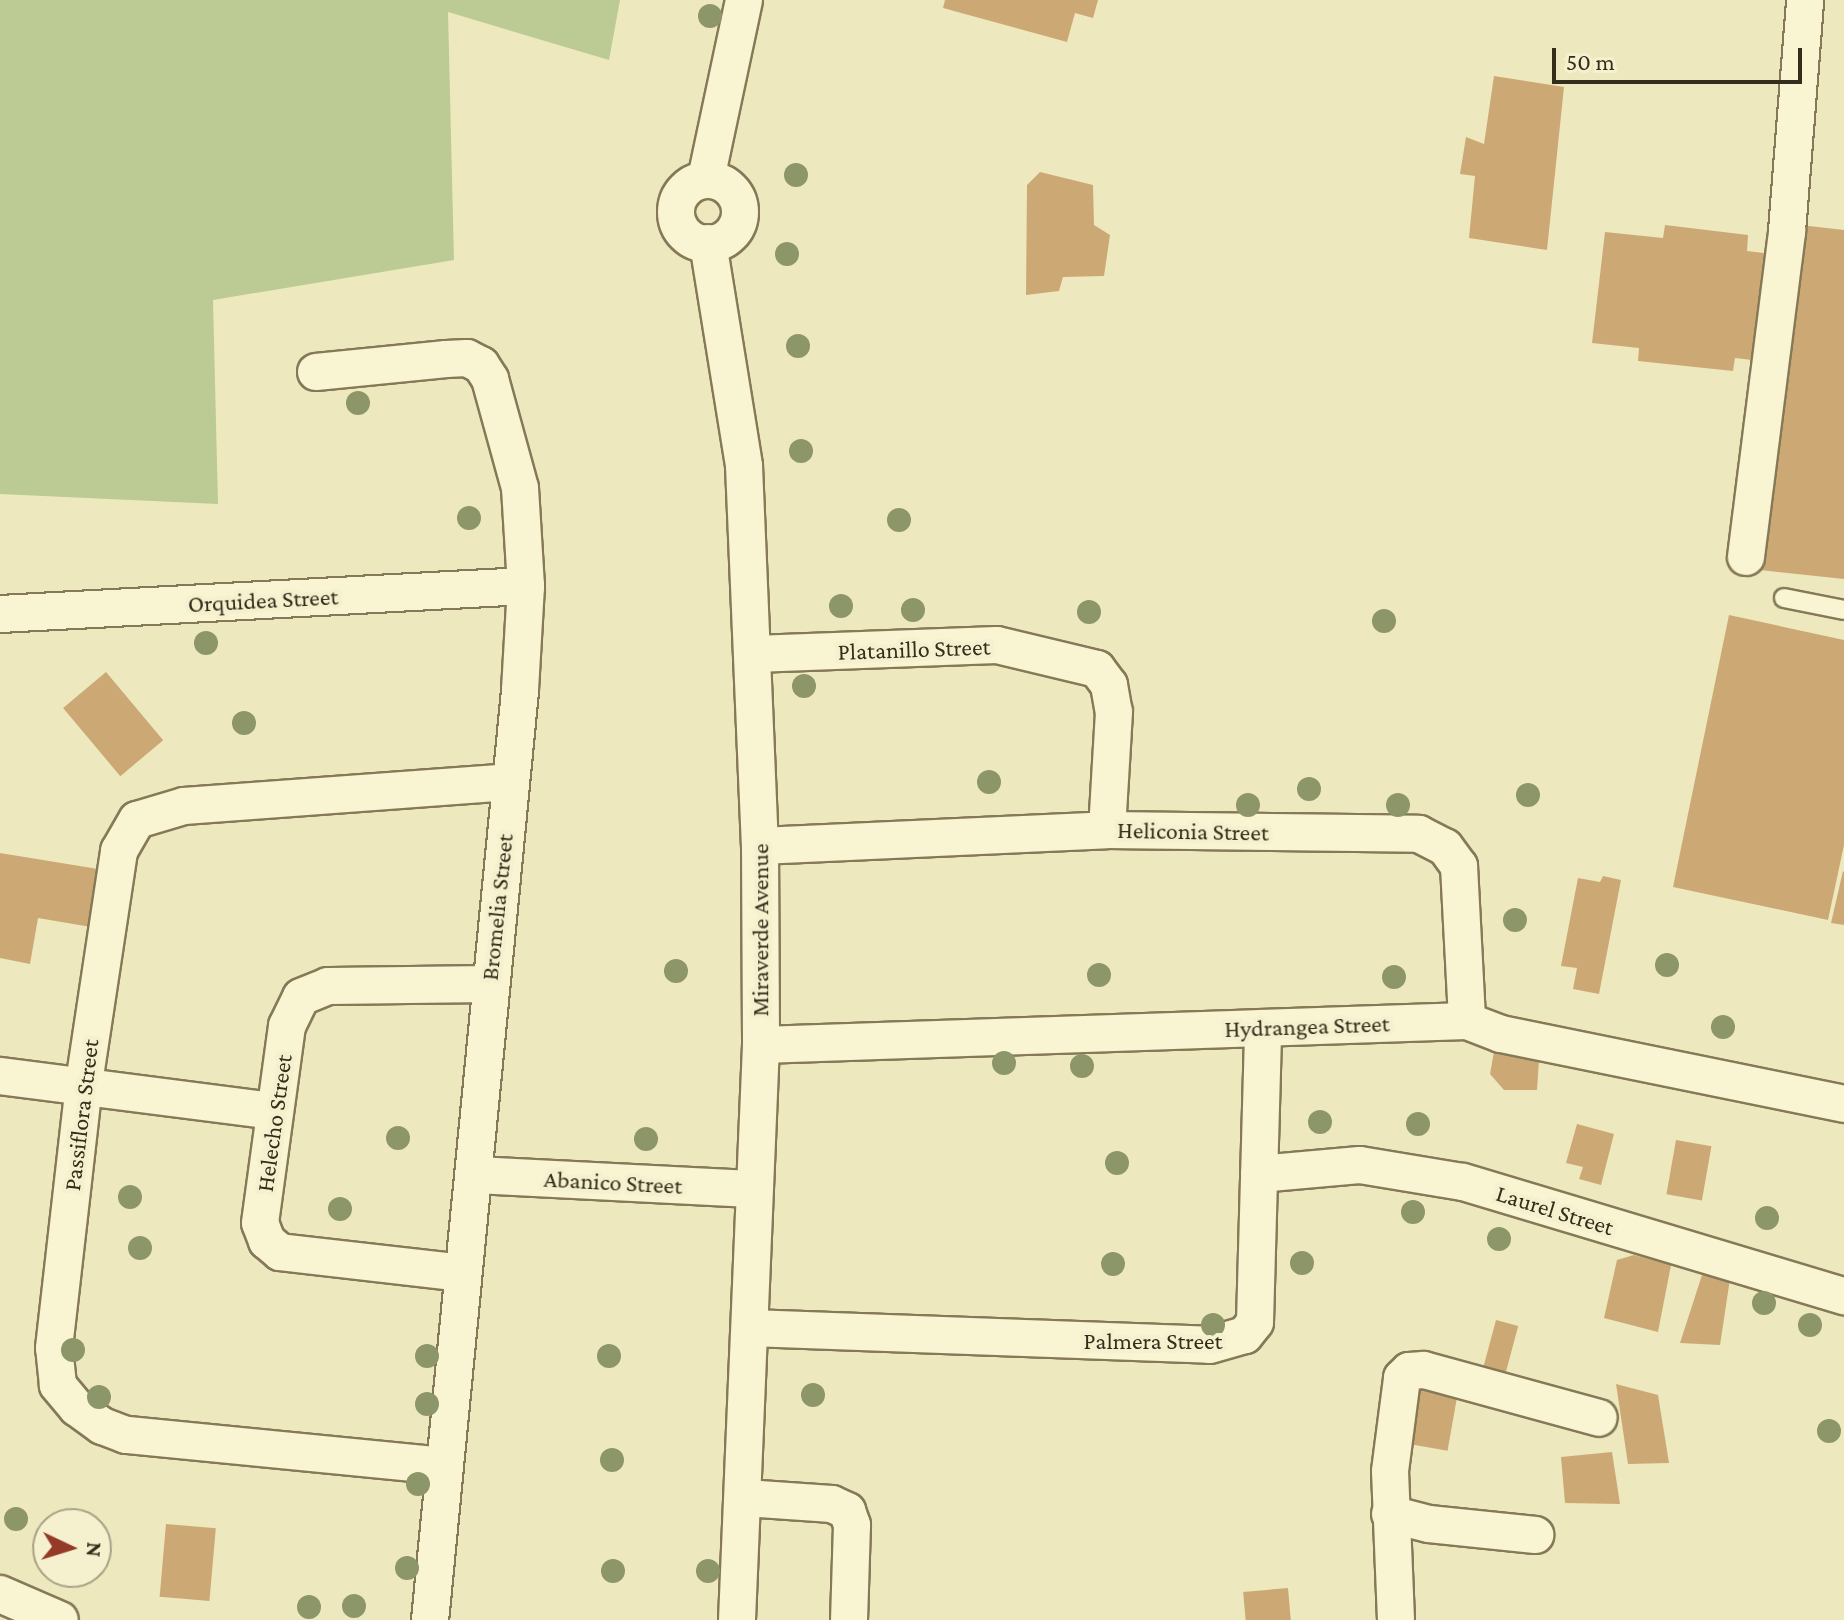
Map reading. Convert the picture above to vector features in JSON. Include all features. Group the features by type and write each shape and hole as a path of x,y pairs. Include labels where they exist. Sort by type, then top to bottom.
{"street":[{"name":"Miraverde Avenue","path":"737,1620 745,1498 753,1189 761,1045 760,846 754,654 744,466 708,243 685,235 676,212 684,190 706,179 744,0"},
{"path":"1746,557 1787,231 1805,0"},
{"name":"Bromelia Street","path":"316,372 467,358 481,365 490,379 520,488 526,586 474,1175 430,1620"},
{"name":"Orquidea Street","path":"0,614 526,586"},
{"name":"Platanillo Street","path":"754,654 997,645 1097,669 1109,685 1114,712 1107,830"},
{"name":"Passiflora Street","path":"444,1466 126,1435 102,1426 77,1408 58,1385 54,1348 84,1083 119,851 137,820 184,806 509,782"},
{"name":"Heliconia Street","path":"760,846 1107,830 1419,834 1445,847 1459,866 1467,1021"},
{"name":"Helecho Street","path":"463,1273 308,1258 280,1252 267,1241 260,1223 287,1026 301,997 328,986 490,984"},
{"name":"Hydrangea Street","path":"761,1045 1467,1021 1501,1034 1844,1104"},
{"name":"Palmera Street","path":"750,1328 1229,1344 1245,1335 1255,1322 1263,1028"},
{"path":"0,1076 84,1083 275,1111"},
{"name":"Laurel Street","path":"1259,1174 1360,1165 1463,1182 1844,1296"},
{"name":"Abanico Street","path":"474,1175 753,1189"},
{"path":"1396,1620 1390,1471 1402,1378 1409,1371 1424,1370 1599,1418"},
{"path":"745,1498 832,1504 847,1511 852,1525 849,1620"},
{"path":"1390,1514 1429,1524 1535,1535"},
{"path":"0,1594 60,1620"}],"lane":[{"path":"1784,598 1844,610"}],"green space":[{"path":"0,0 620,0 609,60 448,12 454,260 213,300 218,504 0,494"}],"building":[{"path":"945,0 1098,0 1093,18 1075,13 1067,42 943,8"},
{"path":"1494,76 1564,87 1547,250 1469,238 1475,176 1460,174 1466,137 1484,144"},
{"path":"1040,172 1093,185 1094,225 1110,235 1104,276 1063,277 1059,291 1026,295 1027,185"},
{"path":"1665,225 1748,235 1747,251 1772,254 1761,361 1735,358 1733,371 1638,361 1639,348 1592,343 1605,232 1663,238"},
{"path":"1800,225 1844,230 1844,579 1760,570"},
{"path":"1729,615 1844,640 1844,845 1828,920 1673,887"},
{"path":"106,672 163,740 120,776 63,708"},
{"path":"0,853 98,869 91,927 38,918 30,964 0,958"},
{"path":"1844,872 1844,925 1831,923"},
{"path":"1603,876 1621,880 1599,994 1573,989 1577,968 1561,966 1578,878 1600,882"},
{"path":"1497,1035 1540,1045 1537,1090 1504,1090 1490,1074"},
{"path":"1577,1124 1614,1134 1601,1185 1579,1179 1583,1167 1566,1163"},
{"path":"1676,1140 1711,1146 1702,1200 1666,1194"},
{"path":"1634,1255 1671,1265 1658,1332 1604,1318 1617,1260"},
{"path":"1702,1275 1730,1279 1720,1345 1680,1343"},
{"path":"1496,1320 1518,1326 1503,1384 1480,1378"},
{"path":"1414,1382 1458,1390 1448,1451 1403,1443"},
{"path":"1616,1384 1658,1395 1669,1463 1628,1464"},
{"path":"1612,1452 1620,1504 1565,1503 1561,1457"},
{"path":"166,1524 216,1528 209,1601 160,1597"},
{"path":"1288,1588 1291,1620 1246,1620 1243,1592"}]}
